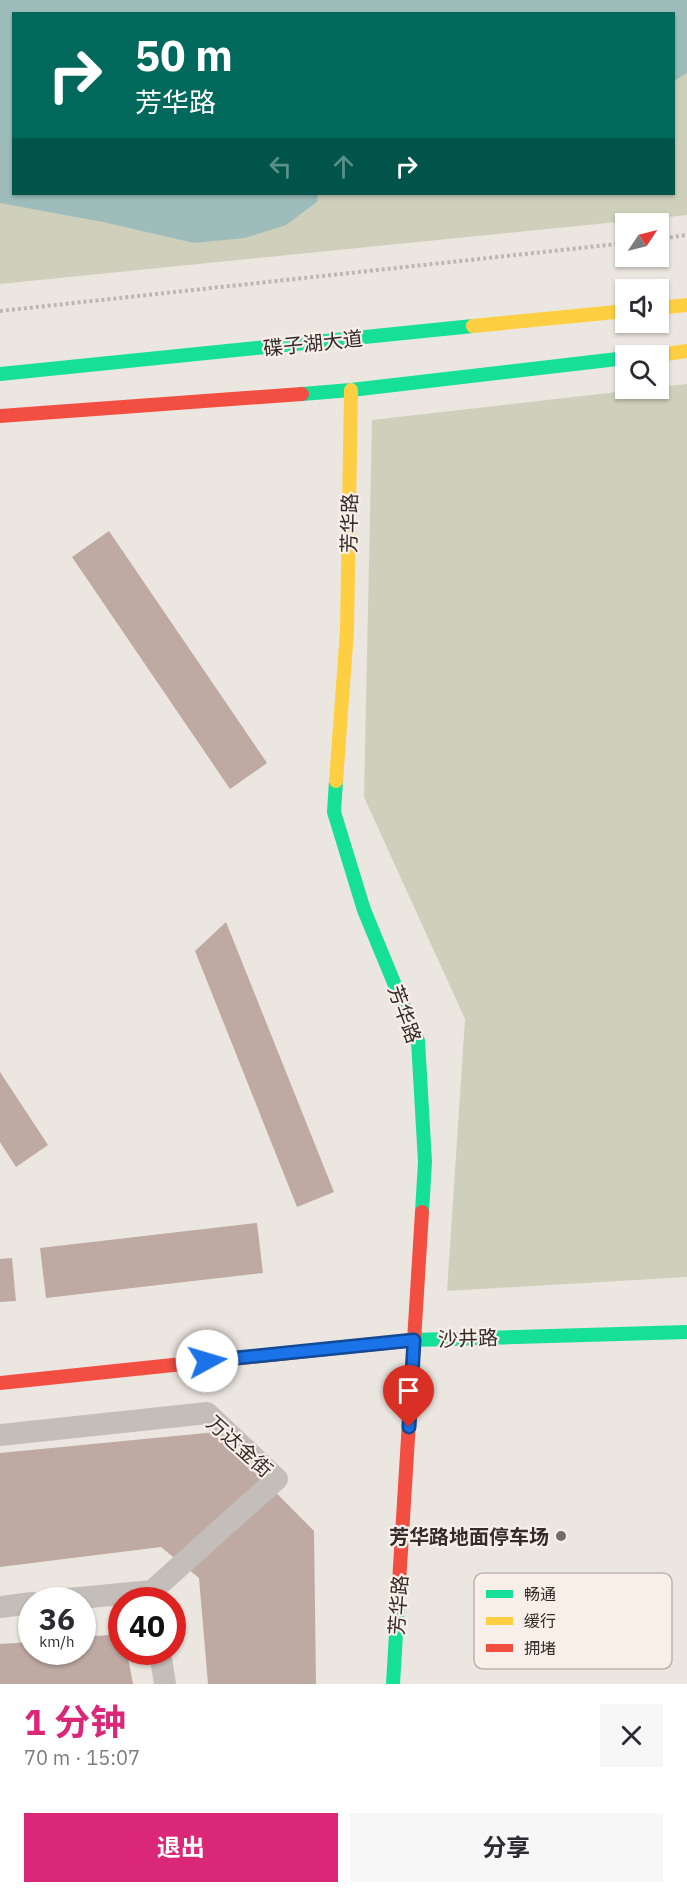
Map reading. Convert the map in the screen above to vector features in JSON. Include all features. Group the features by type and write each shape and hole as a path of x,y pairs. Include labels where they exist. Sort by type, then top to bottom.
{"street":[{"path":"669,307 687,305"},
{"name":"碟子湖大道","path":"0,374 615,312"},
{"path":"669,354 687,351"},
{"path":"0,416 351,390 615,359"},
{"name":"芳华路","path":"351,390 347,631 334,812 364,910 418,1041 425,1162 393,1684"},
{"name":"沙井路","path":"0,1383 414,1340 687,1332"},
{"name":"万达金街","path":"0,1435 207,1413 277,1479 162,1587"},
{"path":"0,1606 18,1604"},
{"path":"162,1665 165,1684"}],"path":[{"path":"669,237 687,235"},
{"path":"0,311 615,244"}],"green space":[{"path":"0,0 687,0 687,215 669,217 669,213 615,213 615,222 0,284"},
{"path":"687,384 687,1277 447,1291 465,1019 364,797 372,420 615,392 615,399 669,399 669,386"}],"water":[{"path":"0,0 687,0 687,73 675,80 675,12 12,12 12,195 318,195 317,202 286,225 245,238 194,243 103,222 0,203"}],"building":[{"path":"109,531 267,763 230,789 72,557"},
{"path":"226,922 334,1192 297,1207 195,951"},
{"path":"0,1072 48,1145 16,1167 0,1142"},
{"path":"257,1223 263,1273 46,1298 40,1248"},
{"path":"12,1258 16,1301 0,1302 0,1259"},
{"path":"216,1432 314,1531 316,1684 208,1684 199,1578 161,1547 0,1567 0,1453"},
{"path":"108,1635 108,1665 129,1665 133,1684 0,1684 0,1644 18,1643 18,1665 96,1665 96,1636"}],"traffic: fast":[{"path":"0,374 473,326"},
{"path":"302,394 615,359"},
{"path":"336,781 334,812 364,910 418,1041 425,1162 422,1212"},
{"path":"414,1340 687,1332"},
{"path":"393,1684 399,1583"}],"traffic: slow":[{"path":"669,307 687,305"},
{"path":"473,326 615,312"},
{"path":"669,354 687,351"},
{"path":"336,781 347,631 351,390"}],"traffic: jam":[{"path":"0,416 302,394"},
{"path":"399,1583 422,1212"},
{"path":"0,1383 414,1340"}],"place":[{"name":"芳华路地面停车场","path":"561,1536"}],"route":[{"path":"207,1361 414,1340 409,1427"}]}
